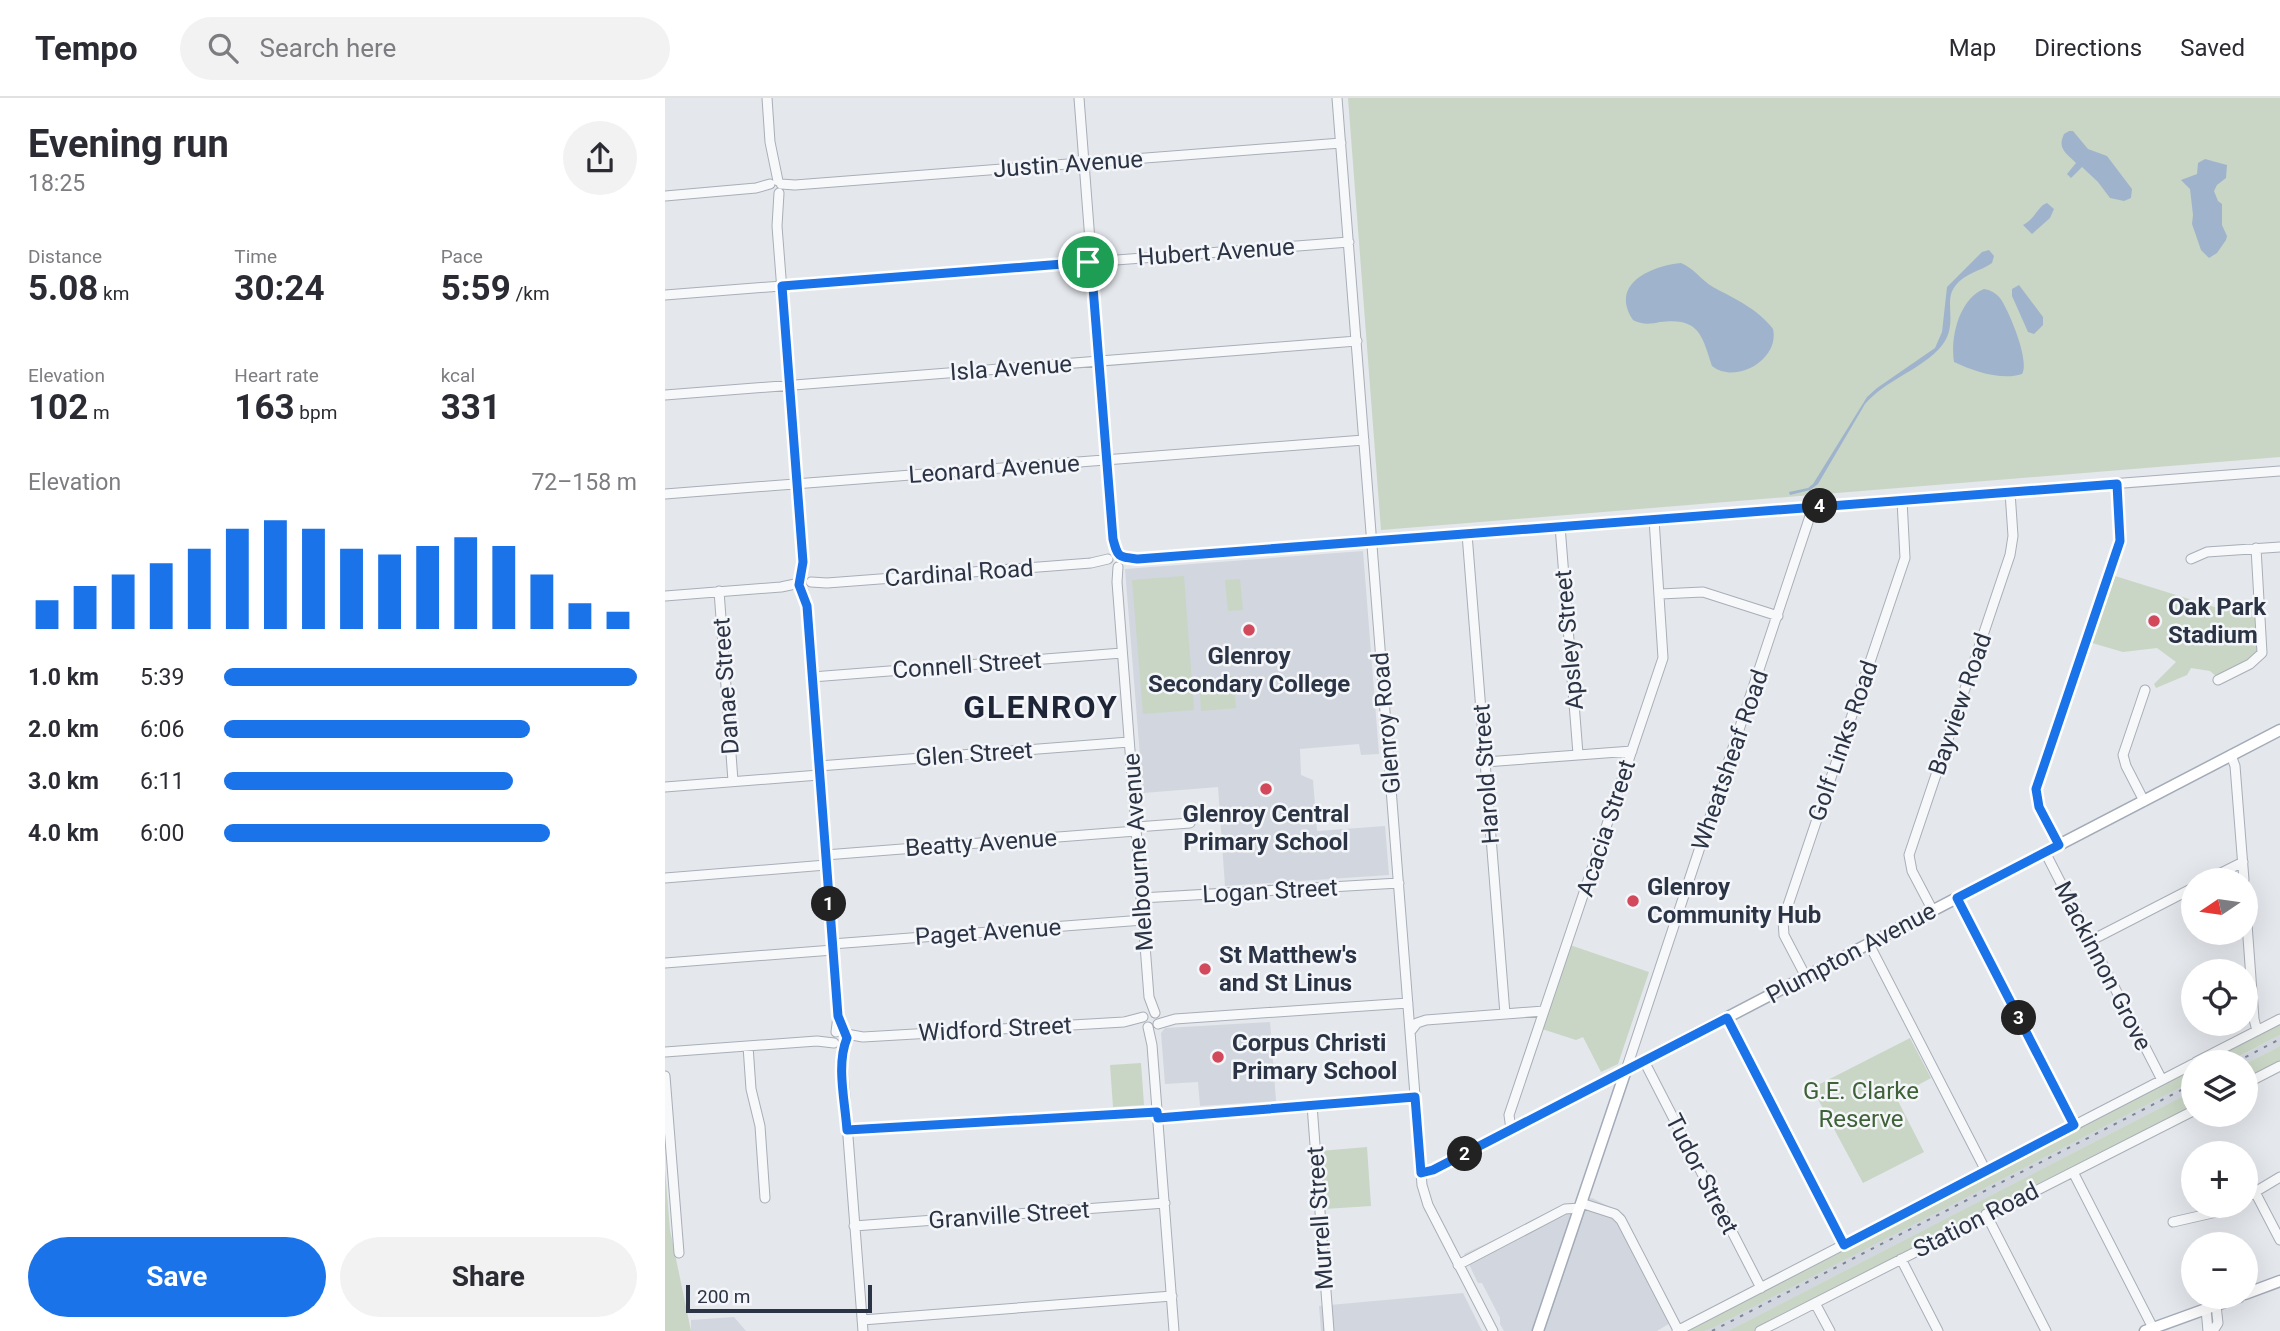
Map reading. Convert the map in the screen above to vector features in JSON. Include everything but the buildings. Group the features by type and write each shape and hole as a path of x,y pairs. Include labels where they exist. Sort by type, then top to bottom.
{"main road":[{"name":"Plumpton Avenue","path":"1626,1070 2280,730"},
{"name":"Wheatsheaf Road","path":"1538,1331 1626,1070"},
{"path":"2258,1290 2280,1282"},
{"path":"2149,1329 2205,1309"}],"street":[{"path":"767,98 863,1331"},
{"name":"Melbourne Avenue","path":"1079,98 1174,1331"},
{"name":"Glenroy Road","path":"1337,98 1421,1173 1425,1199 1493,1331"},
{"name":"Justin Avenue","path":"665,196 1341,143"},
{"name":"Hubert Avenue","path":"665,295 1349,242"},
{"name":"Isla Avenue","path":"665,394 1357,341"},
{"name":"Leonard Avenue","path":"665,494 1364,440"},
{"name":"Cardinal Road","path":"665,596 2280,471"},
{"path":"2059,845 2039,807 2036,789 2120,541 2117,484"},
{"name":"Bayview Road","path":"1933,911 1912,871 1909,855 2010,555 2013,536 2010,492"},
{"name":"Golf Links Road","path":"1806,976 1784,935 1783,919 1905,558 1902,500"},
{"name":"Wheatsheaf Road","path":"1626,1070 1814,507"},
{"name":"Acacia Street","path":"1511,1129 1508,1118 1664,653 1654,519"},
{"name":"Apsley Street","path":"1560,526 1578,754"},
{"name":"Harold Street","path":"1467,534 1505,1014"},
{"path":"2191,559 2207,552 2280,547"},
{"path":"2218,680 2250,664 2262,653 2256,548"},
{"name":"Danae Street","path":"719,592 733,781"},
{"path":"1660,594 1703,592 1778,616"},
{"name":"Connell Street","path":"812,677 1122,653"},
{"path":"2144,800 2123,755 2145,690"},
{"name":"Glen Street","path":"665,787 1129,742"},
{"path":"1485,762 1632,751"},
{"path":"2231,755 2235,766 2243,868"},
{"name":"Beatty Avenue","path":"665,878 1190,823"},
{"name":"Mackinnon Grove","path":"2045,852 2162,1080"},
{"path":"2231,868 2243,862"},
{"name":"Logan Street","path":"1141,898 1399,883"},
{"path":"2090,941 2181,894"},
{"path":"1957,898 2074,1125"},
{"name":"Paget Avenue","path":"665,963 1143,920"},
{"path":"1869,944 1986,1171"},
{"name":"Widford Street","path":"665,1052 1408,1003"},
{"path":"1409,1032 1417,1023 1426,1020 1544,1011"},
{"path":"1727,1018 1844,1245"},
{"path":"2258,1030 2280,1019"},
{"path":"2220,1050 2247,1036"},
{"path":"748,1046 751,1089 760,1126 765,1198"},
{"name":"Tudor Street","path":"1644,1061 1761,1288"},
{"path":"2258,1077 2280,1066"},
{"name":"Plumpton Avenue","path":"1421,1173 1433,1170 1626,1070"},
{"path":"1458,1265 1565,1209 1580,1206 1615,1214 1621,1220 1678,1331 2181,1070"},
{"path":"665,1076 679,1252"},
{"path":"847,1130 1158,1115 1415,1097"},
{"name":"Murrell Street","path":"1312,1105 1329,1331"},
{"name":"Station Road","path":"1760,1331 2181,1117"},
{"path":"2073,1171 2149,1329"},
{"path":"2258,1190 2280,1177"},
{"path":"2258,1198 2280,1241"},
{"name":"Granville Street","path":"854,1227 1165,1203"},
{"path":"1986,1214 2046,1331"},
{"path":"2173,1223 2193,1218"},
{"path":"1901,1258 1938,1331"},
{"path":"862,1320 1172,1296"},
{"path":"1815,1303 1830,1331"},
{"path":"2211,1309 2211,1331"}],"shaded area":[{"name":"Glenroy Secondary College","path":"1363,551 1379,754 1361,755 1359,744 1300,749 1301,775 1313,780 1317,831 1385,826 1389,875 1225,886 1218,787 1143,793 1125,569"},
{"name":"Corpus Christi Primary School","path":"1270,1022 1276,1101 1200,1106 1198,1082 1165,1084 1161,1033 1165,1028"},
{"path":"2280,1035 2280,1046 2258,1057 2258,1050 2252,1050"},
{"path":"2181,1087 2181,1097 1728,1331 1705,1331"},
{"path":"1592,1198 1624,1214 1677,1319 1657,1331 1504,1331 1482,1283 1478,1283 1464,1254 1570,1204"},
{"path":"1463,1293 1482,1331 1321,1331 1319,1306"},
{"path":"734,1317 746,1331 691,1331 691,1320"}],"green space":[{"path":"1348,98 2280,98 2280,457 1381,530"},
{"path":"1184,576 1194,710 1143,714 1132,580"},
{"path":"2115,576 2218,608 2257,609 2260,649 2248,662 2217,677 2210,671 2191,668 2187,675 2156,688 2154,684 2176,662 2157,648 2123,652 2092,643"},
{"path":"1240,579 1243,610 1228,611 1225,580"},
{"path":"1233,676 1236,708 1201,711 1199,679"},
{"path":"1570,945 1649,972 1618,1064 1601,1072 1583,1037 1576,1040 1542,1029"},
{"path":"2280,1022 2280,1035 2252,1050 2226,1050 2258,1036 2258,1033"},
{"name":"G.E. Clarke Reserve","path":"1910,1038 1931,1078 1896,1097 1924,1152 1863,1183 1812,1088"},
{"path":"2280,1046 2280,1063 2258,1074 2258,1057"},
{"path":"1141,1063 1144,1105 1113,1107 1110,1065"},
{"path":"2181,1073 2181,1087 1714,1327 1705,1331 1684,1331"},
{"path":"2181,1097 2181,1113 1754,1331 1728,1331"},
{"path":"1367,1147 1371,1206 1324,1209 1320,1151"},
{"path":"665,1169 670,1230 691,1331 665,1331"}],"water":[{"path":"2073,131 2088,149 2107,156 2132,189 2131,198 2124,201 2110,198 2082,167 2071,178 2067,174 2076,163 2062,147 2064,134"},
{"path":"2205,159 2227,165 2226,178 2214,191 2222,204 2222,225 2227,236 2217,253 2209,258 2201,250 2192,224 2190,189 2181,180 2197,174 2198,163"},
{"path":"2047,203 2054,209 2050,218 2032,234 2023,225"},
{"path":"1989,250 1994,256 1992,263 1964,278 1952,292 1949,332 1938,350 1873,396 1865,404 1818,484 1810,490 1790,495 1789,492 1808,488 1813,484 1867,397 1935,348 1942,332 1947,287 1982,252"},
{"path":"1681,263 1713,287 1753,310 1773,329 1770,350 1763,359 1744,371 1722,371 1712,366 1701,337 1691,326 1683,322 1647,324 1633,320 1627,307 1626,296 1630,287 1646,273"},
{"path":"2019,285 2043,317 2043,325 2034,334 2028,332 2012,296 2012,289"},
{"path":"1984,289 1998,296 2010,316 2021,349 2024,368 2022,374 1997,376 1954,362 1953,342 1962,310 1975,294"}],"railway":[{"path":"2258,1050 2280,1039"},
{"path":"1712,1331 2181,1090"}],"place":[{"name":"Oak Park Stadium","path":"2154,621"},
{"name":"Glenroy Secondary College","path":"1249,630"},
{"name":"Glenroy Central Primary School","path":"1266,789"},
{"name":"Glenroy Community Hub","path":"1633,901"},
{"name":"St Matthew's and St Linus","path":"1205,969"},
{"name":"Corpus Christi Primary School","path":"1218,1057"}],"district":[{"name":"GLENROY","path":"1041,707"}],"route":[{"path":"1088,262 1091,262 1113,539 1117,554 1121,558 1138,559 2117,484 2120,541 2036,789 2039,807 2059,845 1957,898 2074,1125 1844,1245 1727,1018 1430,1172 1421,1173 1415,1097 1158,1118 1157,1112 847,1130 842,1059 847,1036 838,1016 807,606 799,585 803,562 782,286 1088,262"}]}
